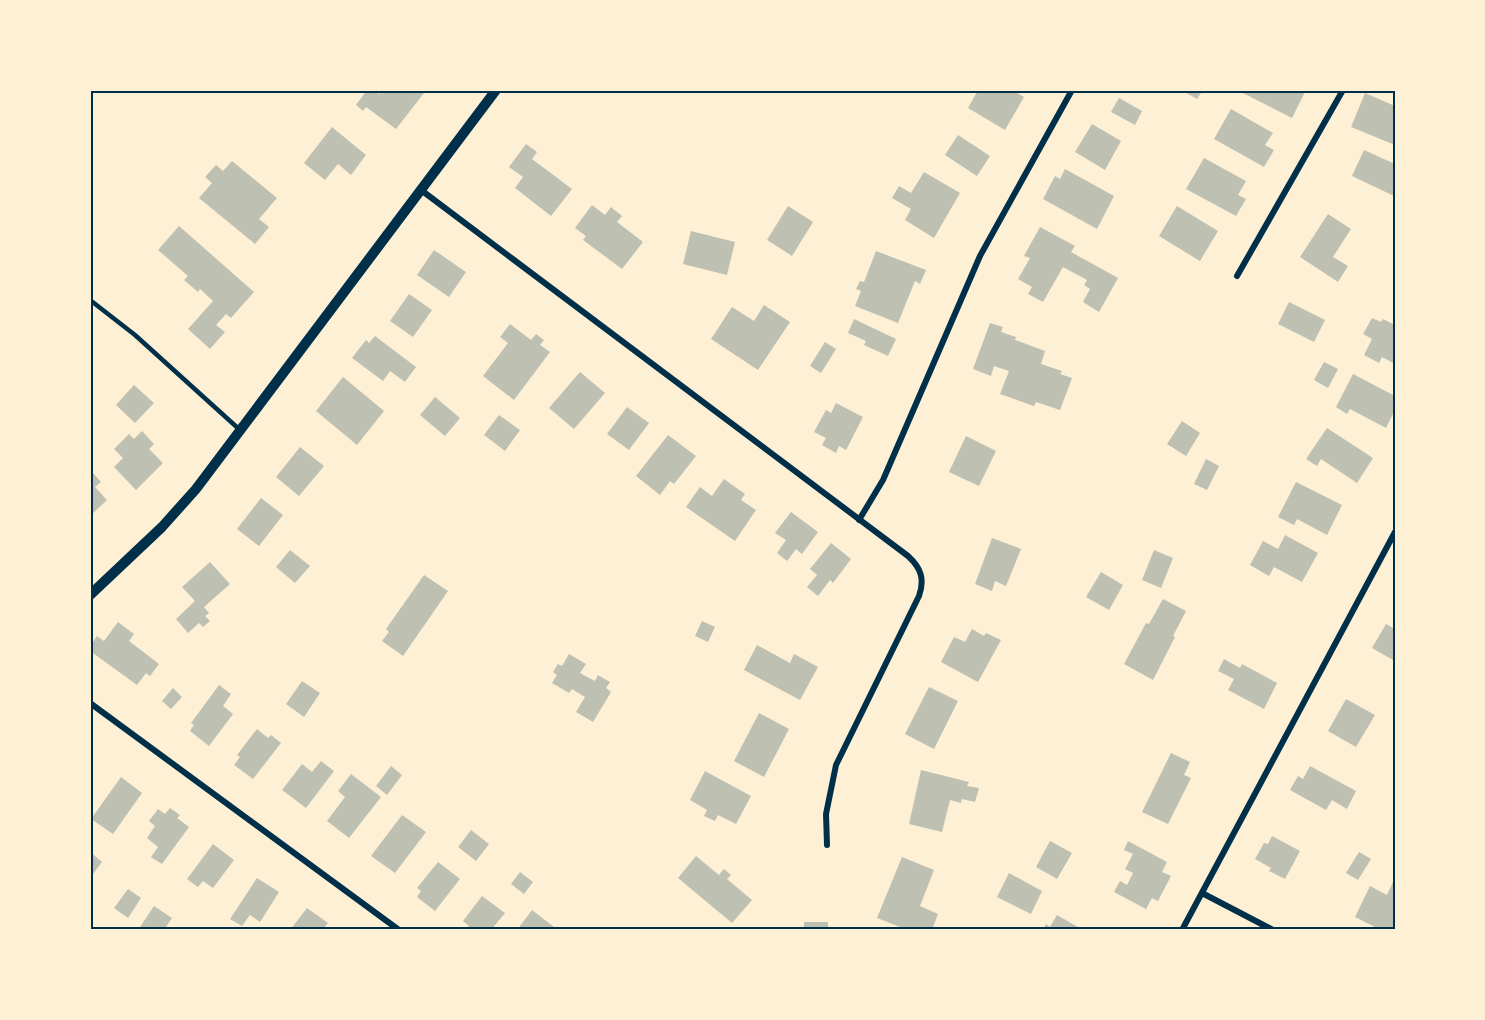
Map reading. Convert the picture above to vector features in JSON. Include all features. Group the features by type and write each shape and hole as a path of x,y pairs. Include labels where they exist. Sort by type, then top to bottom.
{"street":[{"path":"90,595 162,527 196,489 496,90"},
{"path":"859,520 883,480 980,256 1072,90"},
{"path":"1236,276 1343,90"},
{"path":"420,189 859,520 915,563 921,571 922,587 836,765 826,814 827,845"},
{"path":"1182,930 1395,532"},
{"path":"90,703 399,930"},
{"path":"1202,893 1273,930"}],"lane":[{"path":"90,300 135,335 240,430"}],"building":[{"path":"367,90 373,90 379,94 382,90 420,90 424,93 396,129 366,107 363,111 356,105"},
{"path":"978,90 1012,90 1024,97 1005,130 968,108"},
{"path":"1181,90 1203,90 1197,99"},
{"path":"1237,90 1306,90 1292,118"},
{"path":"1365,93 1395,106 1395,145 1351,127"},
{"path":"1119,98 1142,111 1135,125 1111,112"},
{"path":"1231,109 1273,133 1265,145 1274,150 1264,167 1214,139"},
{"path":"1092,124 1121,141 1105,170 1075,152"},
{"path":"332,127 366,155 351,175 338,164 325,180 304,163"},
{"path":"958,135 990,156 977,176 945,155"},
{"path":"526,144 537,152 532,159 572,189 551,216 515,188 523,177 509,167"},
{"path":"1364,150 1395,164 1394,196 1352,176"},
{"path":"1204,158 1246,181 1238,195 1246,199 1236,216 1186,189"},
{"path":"232,161 277,198 259,219 269,227 255,244 199,198 212,183 205,177 216,165 223,171"},
{"path":"1065,169 1114,196 1097,229 1043,199 1055,176 1060,179"},
{"path":"924,172 960,193 934,238 905,220 911,209 892,198 899,186 911,193"},
{"path":"592,205 605,215 611,207 622,216 617,222 643,242 622,269 583,240 586,236 575,228"},
{"path":"788,206 813,222 792,256 767,240"},
{"path":"1177,206 1218,231 1200,261 1159,236"},
{"path":"1328,214 1351,229 1333,257 1348,266 1338,282 1300,257"},
{"path":"179,226 254,292 231,318 226,314 216,325 225,332 210,349 188,329 213,301 200,289 198,292 184,280 188,276 158,250"},
{"path":"1040,227 1075,246 1071,252 1118,278 1099,312 1083,302 1090,289 1084,285 1087,280 1063,267 1043,302 1028,294 1032,287 1018,279 1030,258 1024,256"},
{"path":"691,231 735,242 727,275 683,264"},
{"path":"434,250 466,272 449,297 417,275"},
{"path":"876,251 926,270 920,284 915,281 898,323 855,306 861,291 856,289 860,281 864,282"},
{"path":"409,294 432,310 413,337 390,321"},
{"path":"1289,302 1325,320 1314,342 1278,324"},
{"path":"764,305 790,322 758,370 711,339 732,307 754,321"},
{"path":"1372,318 1381,322 1383,319 1395,325 1395,364 1382,357 1379,363 1364,355 1372,339 1363,334"},
{"path":"854,319 896,339 888,356 864,345 866,341 848,333"},
{"path":"990,323 1003,327 1001,332 1016,337 1015,340 1045,351 1041,364 1062,371 1060,374 1072,378 1060,410 1036,402 1034,406 1000,394 1009,371 994,366 991,376 973,369"},
{"path":"510,324 531,340 536,334 544,340 540,345 550,352 514,400 483,376 508,343 500,337"},
{"path":"375,336 416,367 405,382 390,371 383,381 352,358 366,340 369,343"},
{"path":"825,342 836,349 821,373 810,366"},
{"path":"1324,362 1338,369 1328,388 1314,380"},
{"path":"580,372 605,393 574,429 549,408"},
{"path":"1353,374 1395,396 1395,410 1386,428 1350,409 1347,414 1336,407"},
{"path":"343,377 384,411 357,445 316,411"},
{"path":"134,385 154,403 135,423 116,405"},
{"path":"435,397 460,418 445,436 420,415"},
{"path":"836,403 863,417 846,450 839,446 836,453 822,445 826,438 814,432 826,410 831,413"},
{"path":"627,407 649,423 629,450 607,434"},
{"path":"499,415 520,430 505,451 484,435"},
{"path":"1182,421 1200,433 1186,456 1167,444"},
{"path":"1327,428 1373,458 1357,483 1321,459 1317,466 1306,459"},
{"path":"142,431 154,444 149,449 163,463 136,490 114,467 123,458 114,449 129,434 134,439"},
{"path":"668,435 696,456 674,484 670,481 660,495 636,476"},
{"path":"966,436 996,451 979,486 949,472"},
{"path":"300,447 324,466 299,496 276,477"},
{"path":"1206,459 1219,466 1207,490 1194,484"},
{"path":"93,473 101,482 95,487 107,500 90,516 90,476"},
{"path":"724,479 745,494 741,500 756,510 735,541 686,507 700,487 712,496"},
{"path":"1296,482 1342,505 1327,535 1297,519 1294,525 1278,517"},
{"path":"261,498 283,515 259,546 237,529"},
{"path":"791,512 818,532 802,554 796,549 787,561 777,553 786,540 775,533"},
{"path":"1285,535 1318,553 1302,582 1274,567 1269,576 1250,565 1263,541 1278,549"},
{"path":"992,538 1021,549 1006,586 995,581 992,591 975,584"},
{"path":"831,543 851,559 833,583 830,580 818,596 807,587 817,575 810,569"},
{"path":"290,550 310,566 295,583 276,567"},
{"path":"1154,550 1173,558 1161,588 1142,580"},
{"path":"210,562 230,584 204,607 209,613 205,616 210,621 203,627 199,623 188,633 176,619 195,601 182,587"},
{"path":"1101,572 1123,585 1109,610 1086,597"},
{"path":"424,575 448,591 403,656 382,641 389,632 386,629"},
{"path":"1163,599 1186,611 1153,680 1124,664 1146,623 1149,624"},
{"path":"702,621 715,627 708,642 695,636"},
{"path":"118,622 134,634 129,641 159,664 150,676 146,673 137,685 90,651 90,646 97,636 104,641"},
{"path":"1386,624 1395,629 1395,661 1372,648"},
{"path":"972,629 984,636 986,633 1001,640 978,682 941,662 954,637 965,642"},
{"path":"757,645 790,663 794,654 818,667 800,700 744,670"},
{"path":"569,654 586,664 580,673 595,681 598,675 610,682 606,688 611,692 593,722 576,712 585,697 572,689 569,693 552,683 557,675 553,672 558,664 562,666"},
{"path":"1224,659 1240,668 1242,664 1277,683 1264,709 1228,690 1234,679 1218,671"},
{"path":"302,681 320,693 304,717 286,704"},
{"path":"219,685 231,694 223,706 233,714 209,746 190,731 194,725 191,723"},
{"path":"929,687 958,701 934,749 905,734"},
{"path":"173,688 182,697 171,709 162,701"},
{"path":"1346,699 1375,715 1356,747 1328,731"},
{"path":"759,713 789,729 764,777 734,761"},
{"path":"257,729 268,738 271,735 281,743 253,779 234,765 240,757 237,755"},
{"path":"1171,753 1190,762 1184,775 1191,778 1168,824 1142,812"},
{"path":"321,761 334,771 306,808 282,790 302,764 312,772"},
{"path":"391,766 402,775 387,795 376,786"},
{"path":"1310,766 1356,791 1347,809 1332,800 1326,810 1290,790 1298,776 1303,779"},
{"path":"921,770 969,782 967,786 979,788 975,802 962,799 961,803 950,800 942,832 909,824"},
{"path":"705,771 751,796 736,824 718,815 715,821 704,816 707,810 690,800"},
{"path":"351,774 381,797 349,838 327,821 345,797 338,791"},
{"path":"121,777 142,793 113,834 91,819"},
{"path":"170,808 180,815 177,818 189,827 162,864 151,857 158,847 147,838 155,826 149,821 158,809 165,814"},
{"path":"402,815 426,832 395,873 371,856"},
{"path":"471,830 489,844 476,861 458,847"},
{"path":"1272,836 1300,851 1285,879 1269,871 1271,868 1255,859 1264,843 1268,844"},
{"path":"1050,841 1072,853 1057,879 1036,867"},
{"path":"1128,841 1167,862 1162,872 1171,876 1158,901 1152,898 1146,909 1114,892 1120,881 1127,885 1133,873 1125,869 1133,854 1124,850"},
{"path":"213,844 234,860 213,888 203,881 198,887 187,879"},
{"path":"90,852 102,862 90,878"},
{"path":"1359,852 1371,859 1358,880 1346,873"},
{"path":"696,856 719,875 724,869 731,875 727,879 752,900 732,923 678,878"},
{"path":"902,857 934,870 920,906 938,914 932,930 908,930 877,918"},
{"path":"438,862 460,879 435,911 417,897 421,891 417,888"},
{"path":"520,872 533,882 524,894 511,884"},
{"path":"1009,873 1042,891 1031,914 997,897"},
{"path":"257,878 279,892 260,922 250,915 242,926 230,919"},
{"path":"1393,882 1395,883 1395,926 1393,930 1381,930 1355,917 1370,886 1387,895"},
{"path":"128,889 141,898 128,918 114,908"},
{"path":"482,896 505,913 491,930 466,930 469,926 463,921"},
{"path":"154,906 172,918 164,930 138,930"},
{"path":"307,908 328,923 322,930 290,930"},
{"path":"532,910 558,930 517,930"},
{"path":"1057,915 1083,930 1043,930 1046,924 1050,927"},
{"path":"804,922 828,922 828,928 844,928 844,930 804,930"}]}
